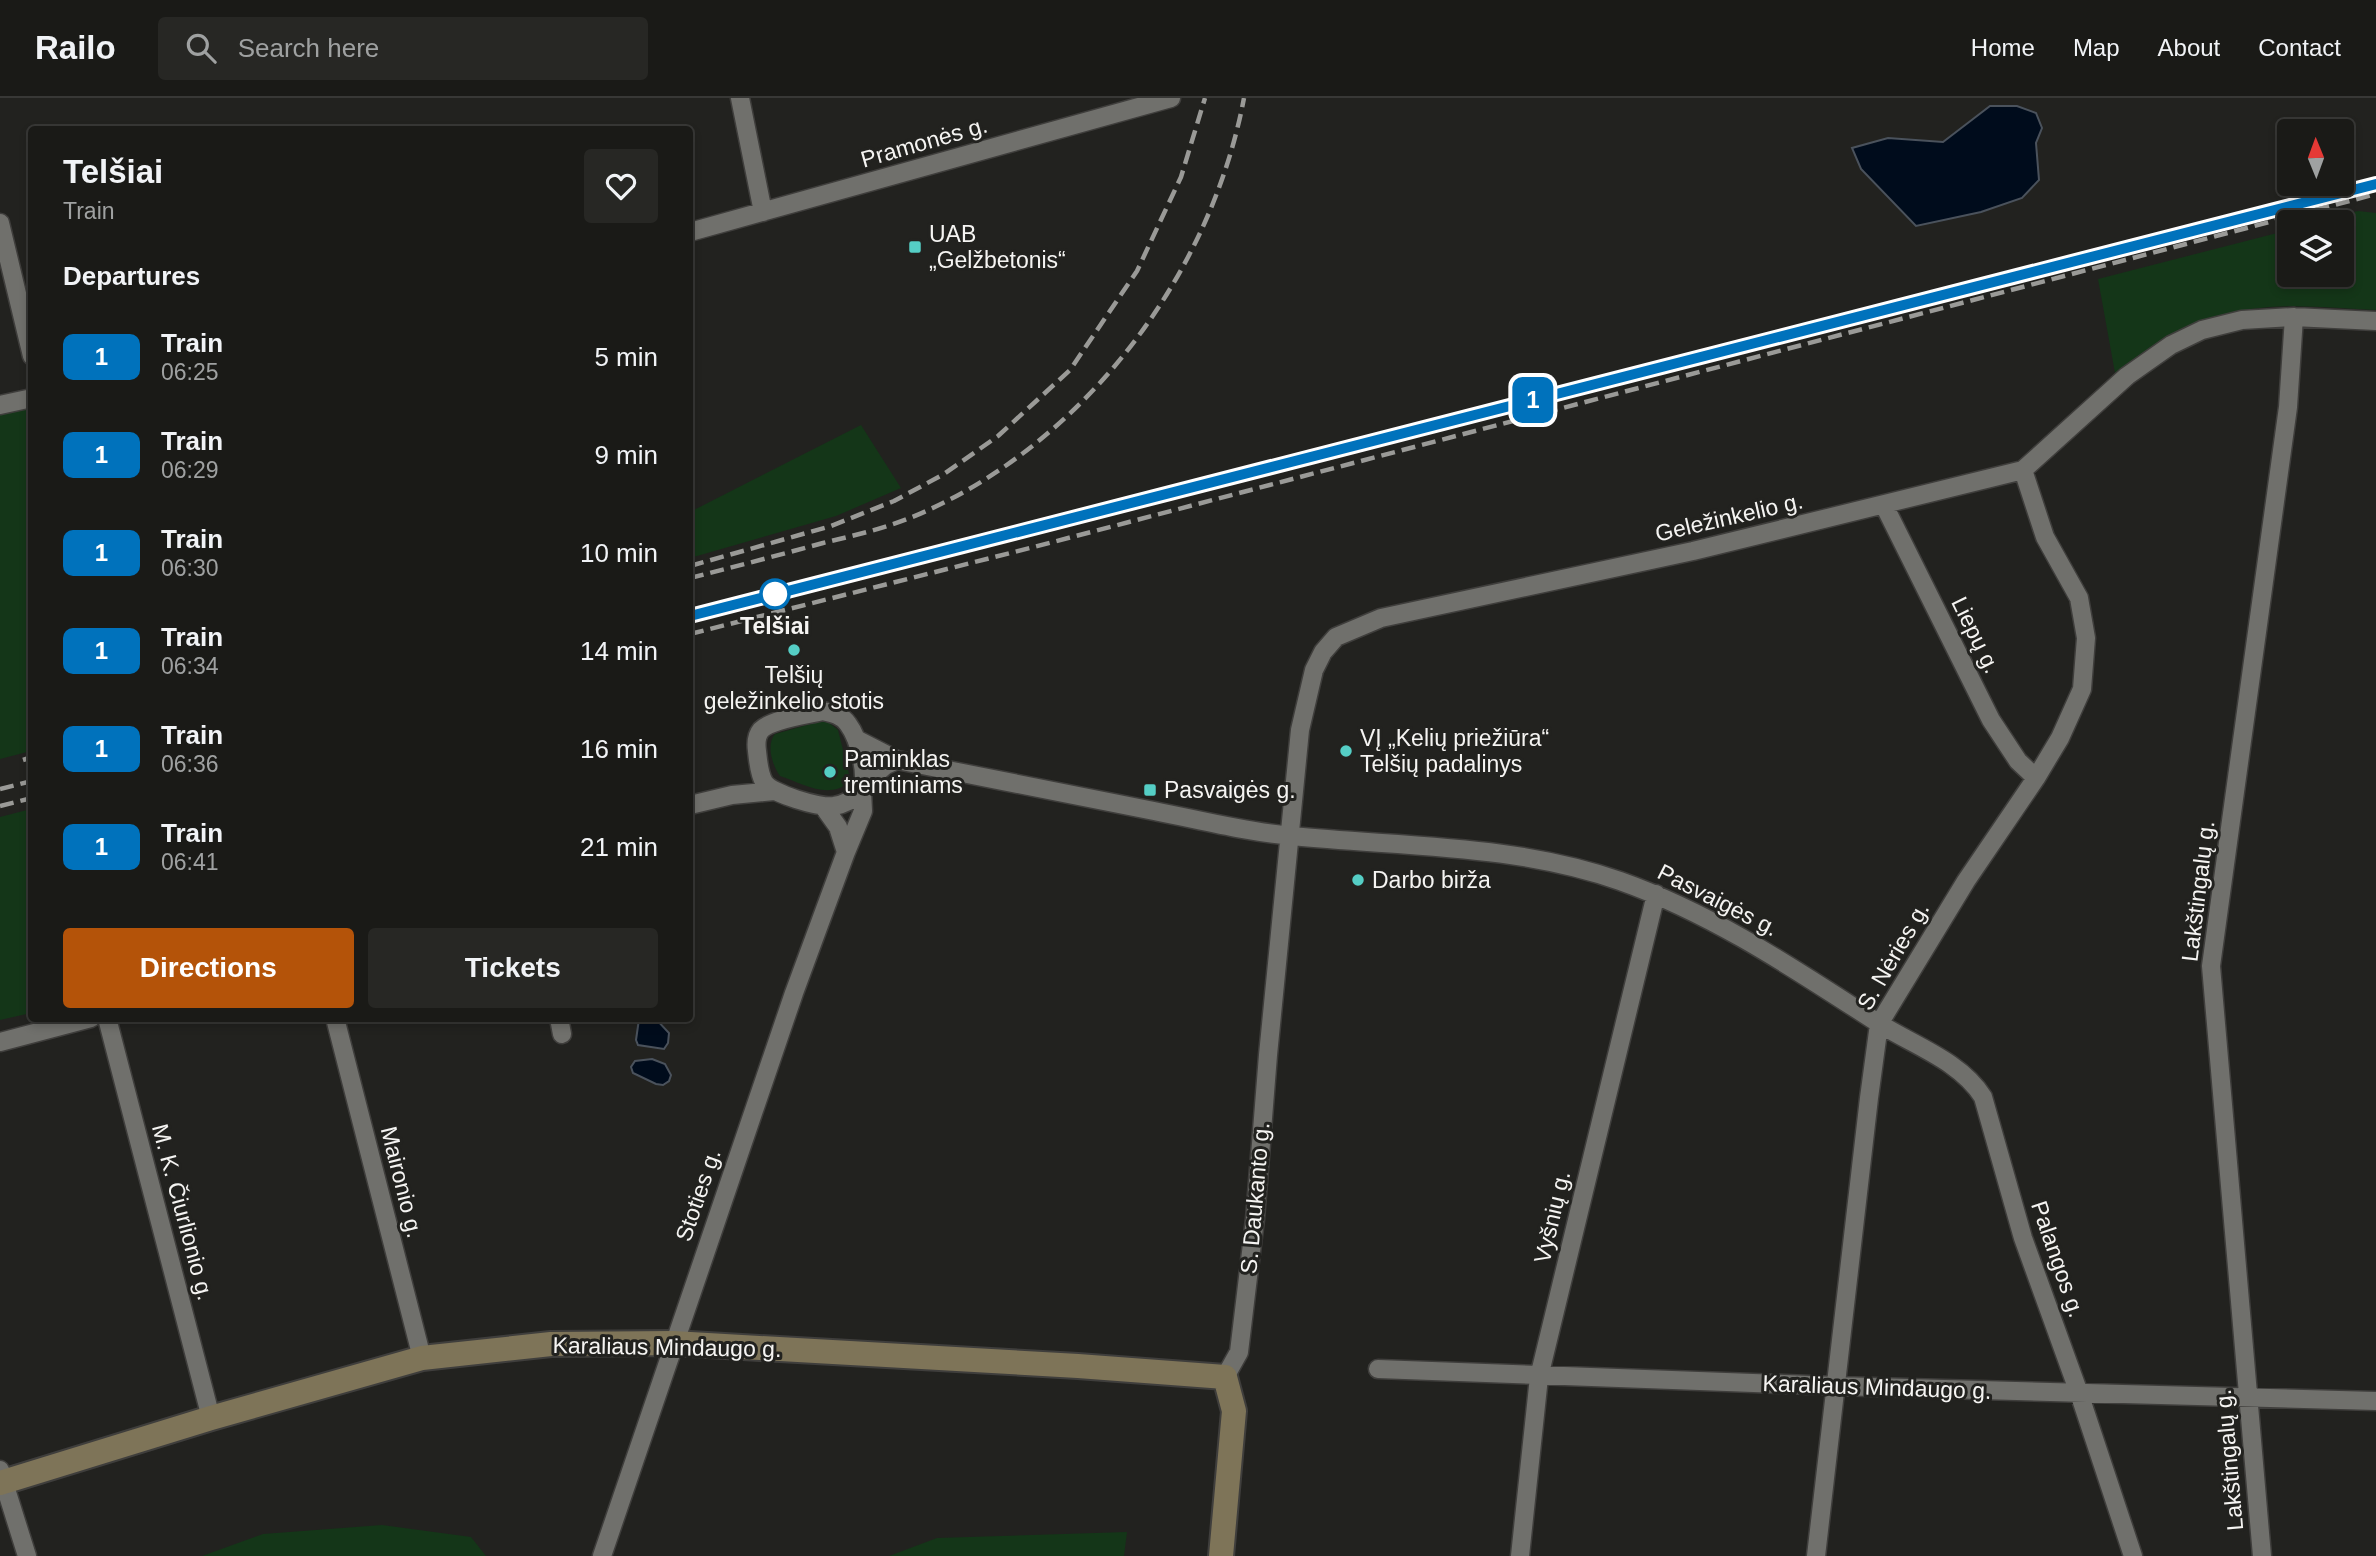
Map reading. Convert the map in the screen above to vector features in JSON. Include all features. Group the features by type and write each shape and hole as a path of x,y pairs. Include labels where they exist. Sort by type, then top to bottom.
{"main road":[{"name":"Karaliaus Mindaugo g.","path":"1,1478 422,1358 551,1344 673,1343 1225,1377"},
{"path":"1221,1556 1234,1411 1225,1377"}],"street":[{"path":"740,98 763,212"},
{"name":"Pramonės g.","path":"693,231 1171,98"},
{"path":"0,223 28,339"},
{"name":"Geležinkelio g.","path":"1290,836 1300,730 1309,689 1322,652 1336,637 1381,618 1693,551 2023,470 2127,376 2171,345 2202,330 2242,320 2294,317 2376,321"},
{"name":"Lakštingalų g.","path":"2262,1556 2211,966 2288,407 2294,317"},
{"path":"0,405 28,399"},
{"name":"S. Nėries g.","path":"1816,1556 1880,1024 1966,881 2036,778 2060,738 2082,689 2086,638 2079,598 2045,537 2023,470"},
{"name":"Liepų g.","path":"1884,505 1991,720 2018,761 2036,778"},
{"path":"774,792 765,784 757,754 757,736 762,729 772,724 823,711 840,716 848,723 856,739 863,787"},
{"name":"Pasvaigės g.","path":"856,739 897,760 1290,836 1488,851 1534,858 1594,873 1656,894 1751,941 1880,1024"},
{"path":"732,794 748,775 757,754"},
{"path":"693,804 732,794 774,792 823,806 835,806 850,801 886,765 897,760"},
{"name":"Stoties g.","path":"602,1556 794,993 863,811 863,787"},
{"path":"823,806 838,827 846,852"},
{"name":"S. Daukanto g.","path":"1225,1377 1239,1352 1255,1219 1290,836"},
{"name":"Vyšnių g.","path":"1520,1556 1539,1377 1656,894"},
{"path":"0,1042 75,1022"},
{"name":"M. K. Čiurlionio g.","path":"108,1022 211,1418"},
{"name":"Maironio g.","path":"336,1022 422,1358"},
{"name":"Palangos g.","path":"1880,1024 1960,1072 1983,1097 2023,1238 2079,1393 2133,1556"},
{"name":"Karaliaus Mindaugo g.","path":"1378,1369 1539,1377 2376,1401"},
{"path":"1,1478 27,1556"}],"green space":[{"path":"2354,212 2376,213 2376,310 2282,306 2233,312 2179,332 2145,351 2115,373 2098,279 2277,233 2277,287 2354,287"},
{"path":"28,406 28,752 0,759 0,413"},
{"path":"861,425 901,488 836,516 693,557 693,510"},
{"path":"818,722 828,722 838,730 849,774 847,784 839,788 822,790 780,776 773,761 771,744 775,734"},
{"path":"28,810 28,1014 0,1020 0,817"},
{"path":"382,1525 471,1537 486,1556 202,1556 263,1534"},
{"path":"1127,1532 1124,1556 889,1556 937,1538"}],"water":[{"path":"1990,106 2017,106 2036,113 2042,128 2036,143 2039,180 2022,198 1981,212 1916,226 1861,169 1852,148 1888,138 1943,142"},
{"path":"639,1022 659,1022 669,1033 664,1049 638,1045 636,1040"},
{"path":"652,1059 665,1064 671,1075 669,1081 663,1085 633,1073 631,1067 635,1061"}],"railway":[{"path":"693,565 831,526 894,501 944,474 998,436 1070,370 1137,271 1181,177 1205,98"},
{"path":"693,577 889,526 910,518 972,487 1030,448 1082,402 1128,349 1168,292 1202,230 1227,165 1244,98"},
{"path":"693,633 1034,547 2376,194"},
{"path":"693,615 2261,213"},
{"path":"23,760 28,758"},
{"path":"0,789 28,782"},
{"path":"0,806 28,799"}],"train":[{"name":"1","path":"693,615 2376,184"}],"place":[{"name":"UAB „Gelžbetonis“","path":"915,247"},
{"name":"Telšiai","path":"775,594"},
{"name":"Telšių geležinkelio stotis","path":"794,650"},
{"name":"VĮ „Kelių priežiūra“ Telšių padalinys","path":"1346,751"},
{"name":"Paminklas tremtiniams","path":"830,772"},
{"name":"Pasvaigės g.","path":"1150,790"},
{"name":"Darbo birža","path":"1358,880"}]}
